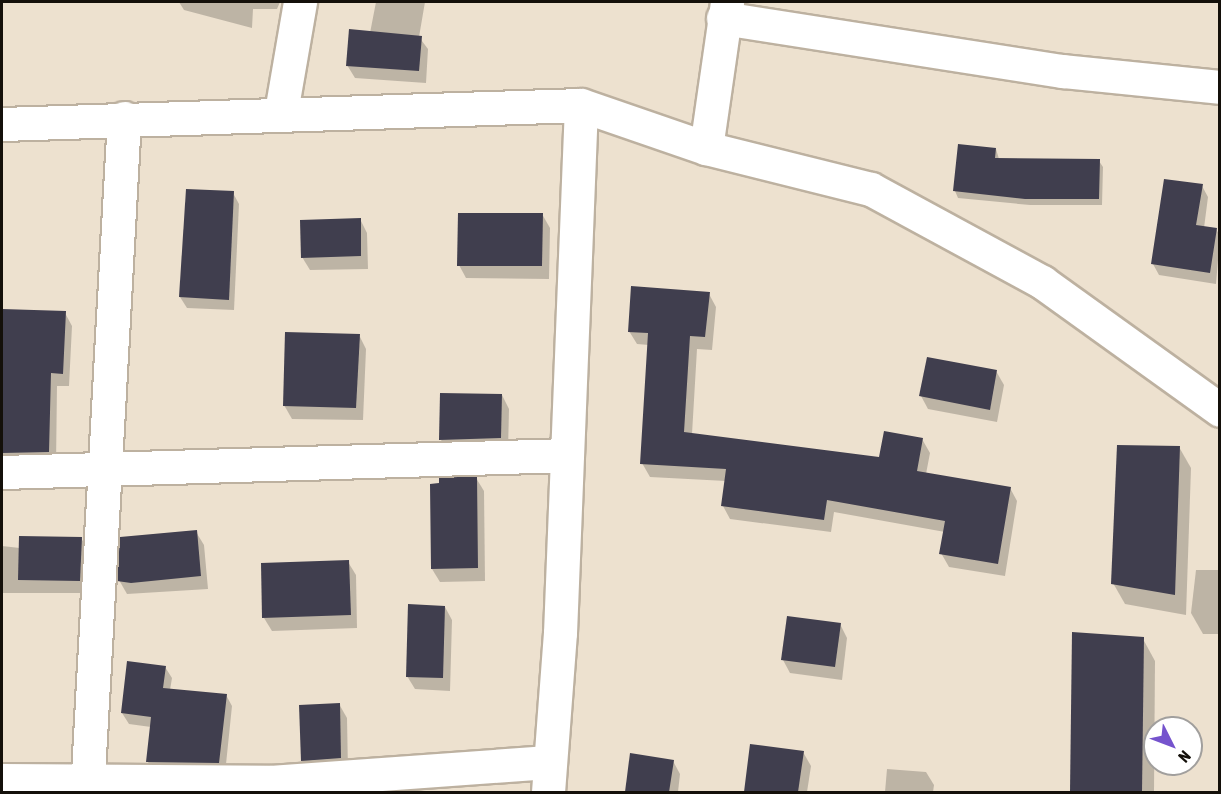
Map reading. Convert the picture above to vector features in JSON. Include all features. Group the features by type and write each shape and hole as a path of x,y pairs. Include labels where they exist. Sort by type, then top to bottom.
{"street":[{"path":"281,112 300,2"},
{"path":"706,148 725,10 1063,70 1220,87"},
{"path":"2,780 87,786 548,777 560,633 581,105"},
{"path":"2,124 281,112 581,105 706,148 871,189 1042,282 1220,410"},
{"path":"87,786 124,118"},
{"path":"2,472 567,454"}],"building":[{"path":"349,29 422,36 419,71 346,66"},
{"path":"958,144 996,148 995,158 1100,159 1099,199 1025,199 953,191"},
{"path":"1164,179 1203,184 1196,225 1217,228 1210,273 1151,264"},
{"path":"186,189 234,191 229,300 179,297"},
{"path":"458,213 543,213 542,266 457,266"},
{"path":"361,218 361,256 301,258 300,220"},
{"path":"631,286 710,292 705,337 690,336 684,432 879,457 884,431 923,438 917,471 1011,487 998,564 939,554 945,521 827,500 824,520 721,506 726,469 640,464 648,333 628,332"},
{"path":"2,309 66,311 63,374 51,373 49,452 2,453"},
{"path":"285,332 360,334 356,408 283,406"},
{"path":"927,357 997,370 990,410 919,396"},
{"path":"440,393 502,394 501,438 439,440"},
{"path":"1117,445 1180,446 1175,595 1111,584"},
{"path":"477,476 478,568 431,569 430,484 439,483 439,478"},
{"path":"197,530 201,576 131,583 117,581 120,537"},
{"path":"19,536 82,537 80,581 18,580"},
{"path":"349,560 351,615 262,618 261,563"},
{"path":"408,604 445,606 443,678 406,677"},
{"path":"787,616 841,623 835,667 781,660"},
{"path":"1072,632 1144,637 1142,792 1070,792"},
{"path":"127,661 166,666 163,688 227,694 219,763 146,762 151,717 121,713"},
{"path":"340,703 341,758 301,761 299,705"},
{"path":"750,744 804,751 798,792 744,792"},
{"path":"630,753 674,760 669,792 625,792"}]}
